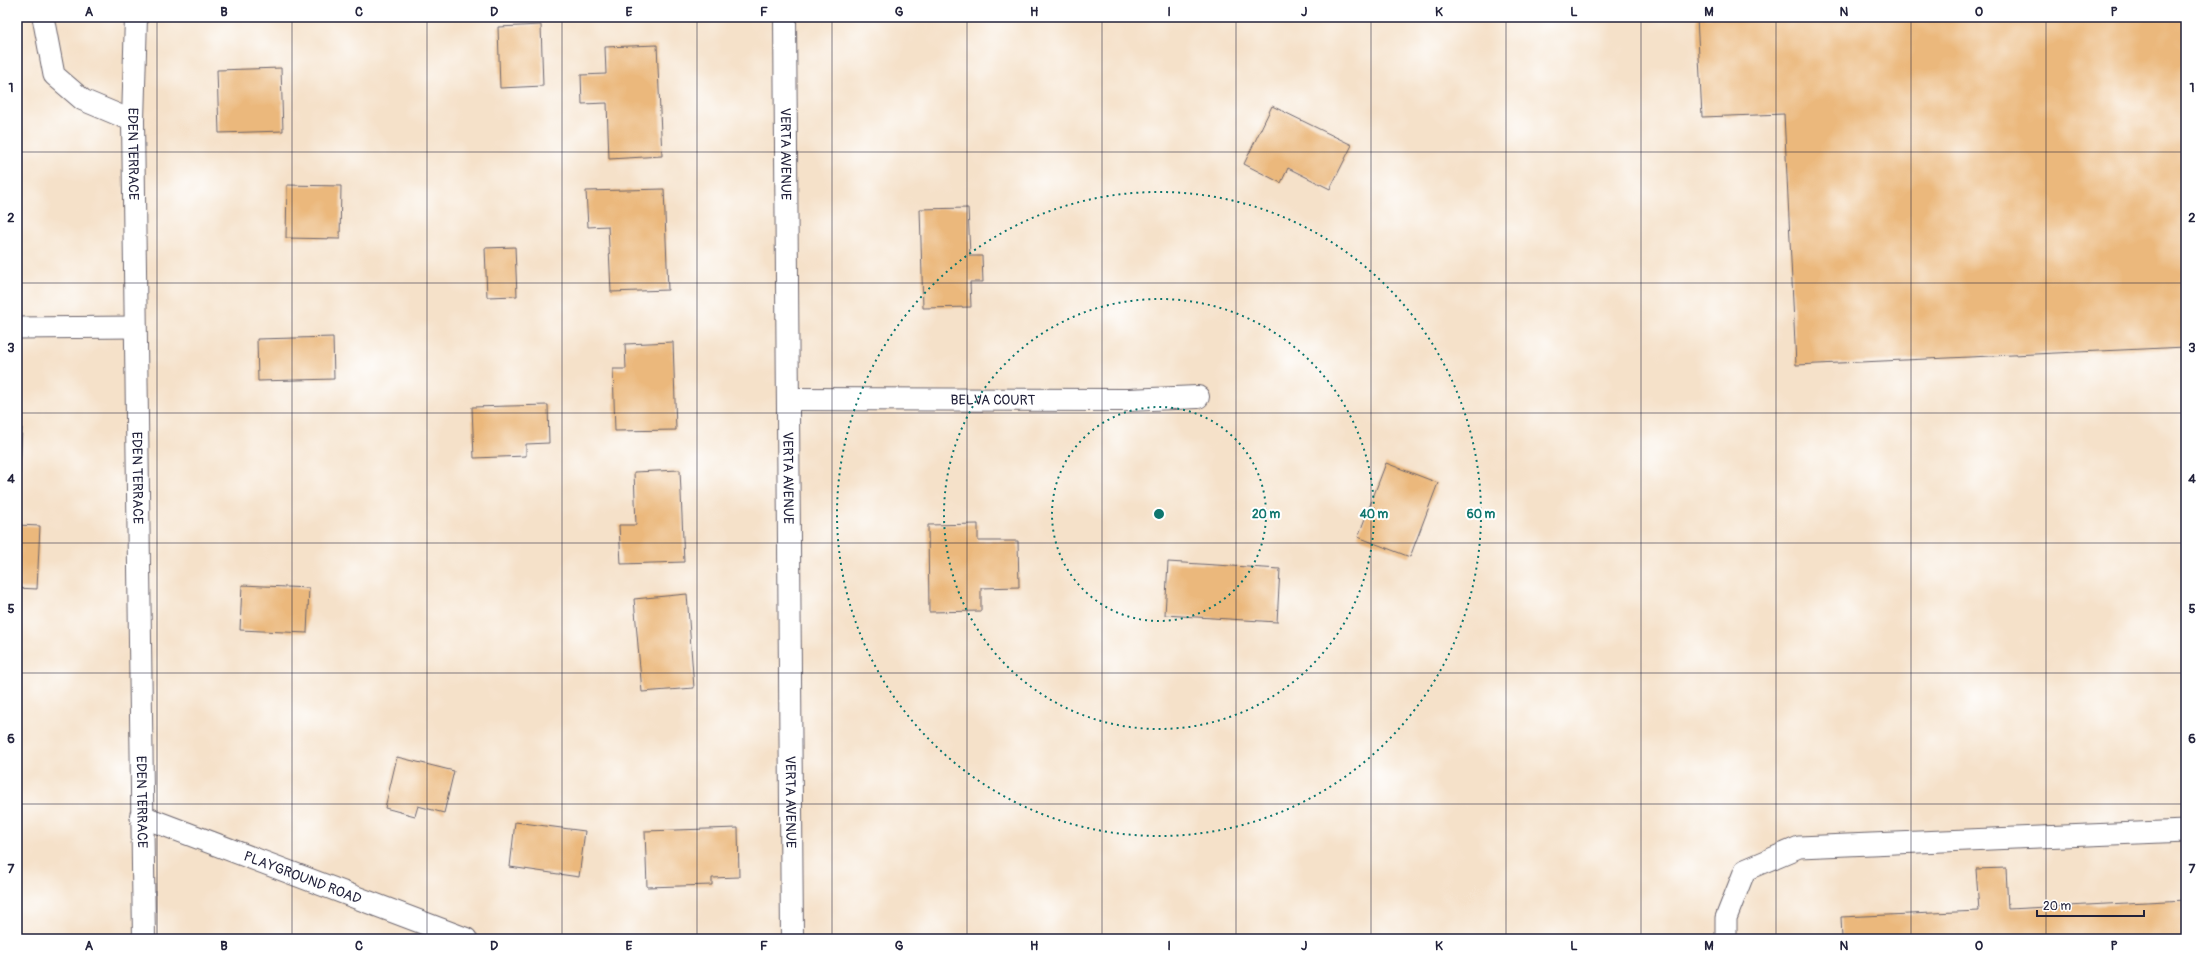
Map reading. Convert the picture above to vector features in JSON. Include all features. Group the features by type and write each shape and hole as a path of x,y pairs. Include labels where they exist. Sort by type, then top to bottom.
{"street":[{"name":"EDEN TERRACE","path":"136,17 132,121 144,939"},
{"name":"VERTA AVENUE","path":"785,17 792,939"},
{"name":"BELVA COURT","path":"788,399 1128,400 1198,397"},
{"name":"PLAYGROUND ROAD","path":"141,816 466,939"}],"lane":[{"path":"43,17 54,75 82,100 132,121"},
{"path":"17,328 135,328"},
{"path":"1726,939 1726,918 1745,870 1799,847 2186,832"}],"building":[{"path":"1697,17 2186,17 2186,347 1796,365 1784,114 1702,117"},
{"path":"541,25 543,86 500,88 498,27"},
{"path":"657,45 662,156 609,159 607,103 582,104 581,75 606,74 605,47"},
{"path":"281,68 283,131 219,133 217,70"},
{"path":"1272,106 1352,145 1330,189 1288,168 1281,183 1244,164"},
{"path":"287,185 341,186 340,239 286,238"},
{"path":"664,189 668,290 611,292 608,226 588,227 586,191"},
{"path":"968,208 970,256 982,256 983,282 970,282 971,307 923,308 920,209"},
{"path":"515,247 517,296 487,297 485,248"},
{"path":"333,337 334,379 258,381 257,339"},
{"path":"673,342 676,430 615,431 613,369 626,369 625,344"},
{"path":"548,405 549,443 526,444 526,456 474,458 472,407"},
{"path":"17,428 22,428 18,514 17,514"},
{"path":"1386,463 1438,483 1410,557 1358,537"},
{"path":"680,470 684,562 621,564 619,525 636,525 634,472"},
{"path":"978,524 978,541 1018,541 1019,587 981,588 981,611 929,612 928,525"},
{"path":"17,525 40,526 37,589 17,588"},
{"path":"1168,562 1280,569 1277,622 1165,615"},
{"path":"242,585 309,588 307,633 240,630"},
{"path":"687,594 694,688 642,692 634,599"},
{"path":"397,757 454,771 444,813 418,806 415,816 385,808"},
{"path":"515,822 585,831 579,877 510,867"},
{"path":"738,828 739,877 712,878 712,885 647,887 645,831"},
{"path":"2006,868 2008,909 2186,900 2186,939 1842,939 1841,917 1979,911 1976,869"}]}
